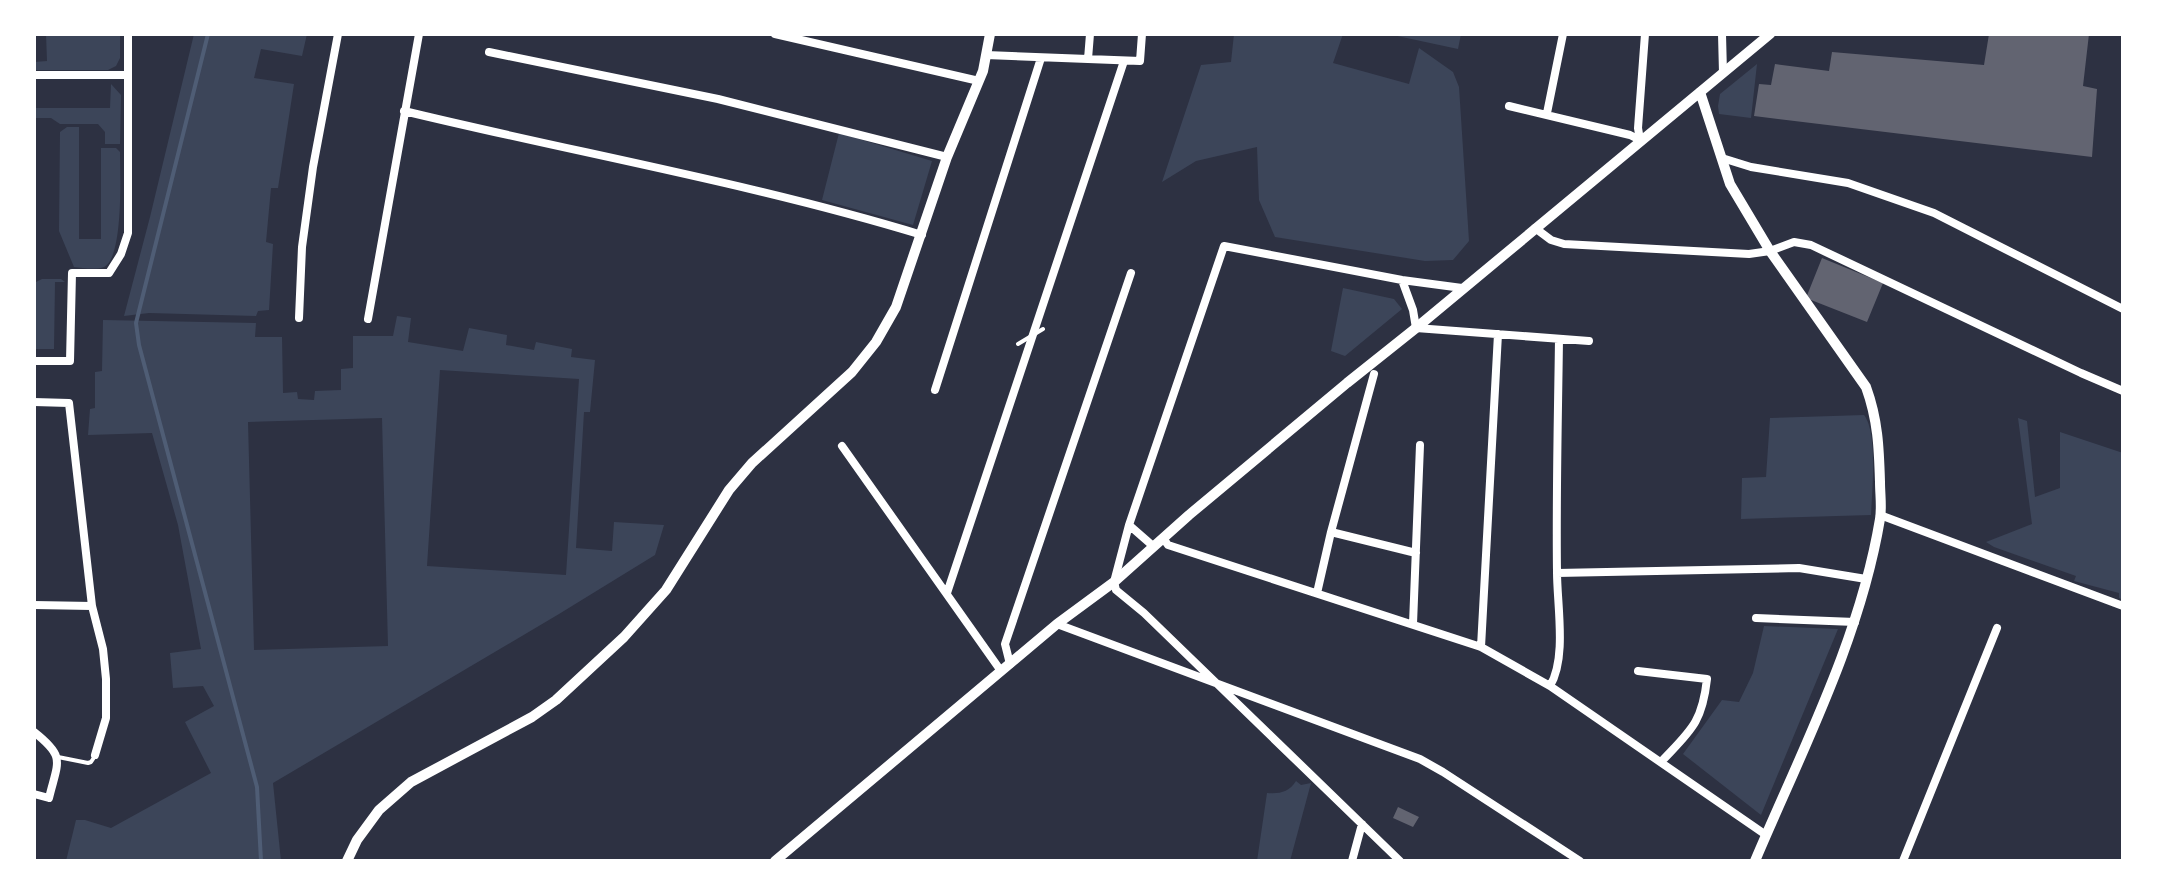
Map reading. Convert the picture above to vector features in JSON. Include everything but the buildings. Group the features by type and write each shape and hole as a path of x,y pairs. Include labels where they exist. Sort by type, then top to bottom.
{"street":[{"path":"34,361 70,361 72,273 109,273 121,254 128,233 128,34"},
{"path":"299,318 302,247 313,167 338,34"},
{"path":"368,319 419,34"},
{"path":"775,34 979,81"},
{"path":"828,46 831,34"},
{"path":"347,861 357,840 379,810 411,782 532,717 556,700 624,637 666,590 729,490 752,463 852,372 876,342 896,307 947,157 979,81 990,34"},
{"path":"1088,59 1090,34"},
{"path":"986,55 1140,61 1142,34"},
{"path":"1547,113 1563,34"},
{"path":"1640,140 1638,128 1645,34"},
{"path":"1722,34 1723,73"},
{"path":"775,861 1770,34"},
{"path":"489,52 718,99 947,157"},
{"path":"935,390 1041,58"},
{"path":"947,593 1124,61"},
{"path":"34,75 128,75"},
{"path":"1700,92 1730,184 1770,251 1866,387 1874,409 1878,435 1880,515 1855,622 1755,861"},
{"path":"1509,106 1547,113 1640,140"},
{"path":"404,111 487,132 667,168 820,205 922,235"},
{"path":"1722,158 1751,167 1848,183 1934,213 2123,309"},
{"path":"1535,228 1551,240 1564,244 1749,254 1770,251 1794,242 1811,245 2123,391"},
{"path":"1396,859 1302,764 1116,590 1114,582 1129,525 1224,246 1402,280 1462,288"},
{"path":"1005,668 1005,644 1131,273"},
{"path":"1402,280 1416,328"},
{"path":"1416,328 1589,341"},
{"path":"1481,647 1498,334"},
{"path":"1550,686 1559,662 1559,339"},
{"path":"1317,593 1374,374"},
{"path":"34,402 69,403 92,606 103,649 106,679 106,718 95,755"},
{"path":"1413,624 1420,445"},
{"path":"842,446 1005,668"},
{"path":"1880,515 2123,606"},
{"path":"1129,525 1153,546"},
{"path":"1331,532 1416,553"},
{"path":"1163,538 1168,545 1481,647 1550,686 1766,835"},
{"path":"1557,573 1799,568 1866,579"},
{"path":"34,605 92,606"},
{"path":"1756,618 1855,622"},
{"path":"1057,624 1420,759 1580,861"},
{"path":"1903,861 1997,628"},
{"path":"1638,671 1707,679 1695,725 1661,762"},
{"path":"34,732 49,744 58,757 49,798 34,794"},
{"path":"1352,861 1362,824"}],"lane":[{"path":"1018,344 1043,329"},
{"path":"58,757 88,763 95,755"}],"shaded area":[{"path":"46,34 120,34 120,58 116,66 108,70 34,70 34,62 47,61"},
{"path":"194,34 307,34 302,56 261,49 254,78 294,84 278,188 271,188 266,242 273,244 269,310 258,311 256,316 149,313 124,316 150,217"},
{"path":"1234,34 1343,34 1333,63 1409,84 1419,48 1453,72 1459,87 1469,241 1453,260 1425,261 1275,237 1259,200 1257,147 1196,161 1162,182 1201,65 1231,62"},
{"path":"1388,34 1461,34 1458,49"},
{"path":"1757,64 1751,118 1719,114 1720,94"},
{"path":"111,84 121,95 120,144 105,144 105,132 98,124 60,124 51,118 34,118 34,108 110,108"},
{"path":"67,127 79,127 79,239 101,239 101,148 116,148 120,152 118,232 110,260 101,268 74,267 59,231 60,132"},
{"path":"839,133 932,161 913,225 822,200"},
{"path":"42,279 61,279 65,282 55,282 54,349 34,349 34,283"},
{"path":"1343,288 1394,299 1402,309 1345,356 1331,351"},
{"path":"397,316 411,318 408,342 463,351 469,328 507,335 506,345 534,350 536,342 572,349 571,357 595,360 590,412 584,412 576,548 612,551 614,522 664,525 655,555 273,783 281,861 66,861 76,820 111,828 211,773 185,722 214,706 203,686 173,688 170,653 201,649 178,525 152,433 88,435 90,409 95,408 95,372 102,371 103,320 256,323 255,337 282,337 283,393 297,392 298,399 314,400 315,391 341,390 341,369 353,368 353,336 393,336","holes":["440,370 579,379 566,575 427,566","382,418 388,646 254,650 248,422"]},
{"path":"1864,415 1873,448 1871,515 1741,519 1742,478 1766,477 1770,418"},
{"path":"2018,418 2027,421 2035,497 2060,488 2060,432 2123,453 2123,600 2119,598 2119,593 2074,581 2076,576 1986,542 2032,524"},
{"path":"1764,626 1838,629 1761,815 1683,754 1722,700 1739,702 1753,673"},
{"path":"1296,781 1301,785 1311,783 1290,861 1257,861 1267,793 1284,792"}],"waterway":[{"path":"208,34 136,323 139,345 257,787 261,861"}]}
